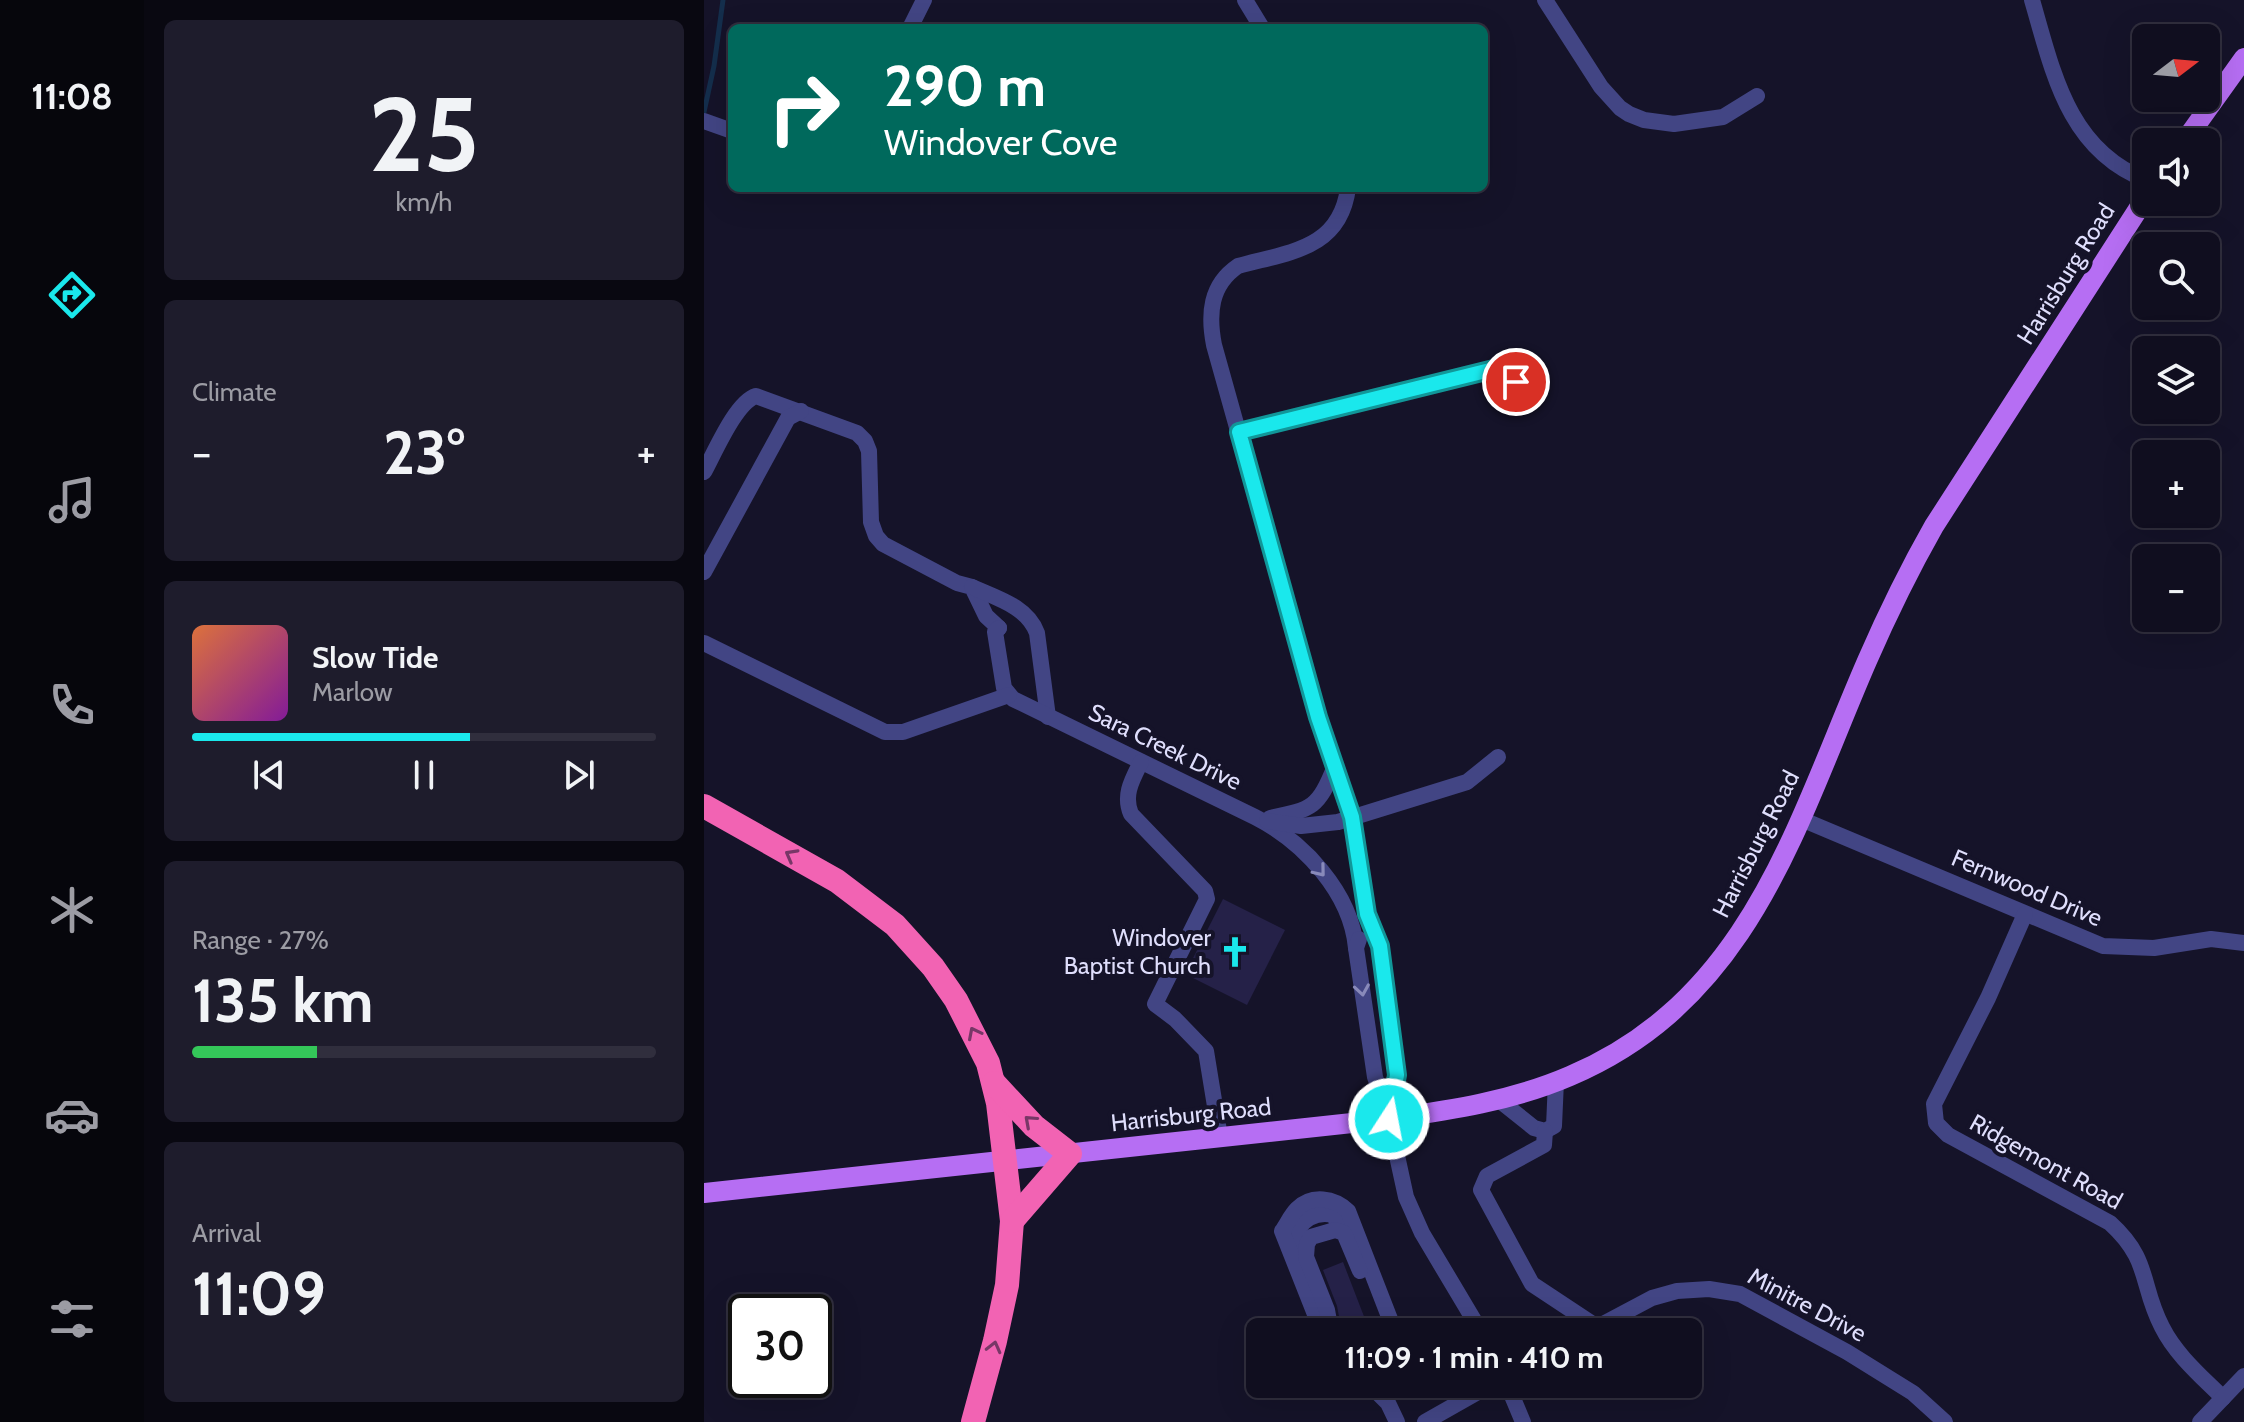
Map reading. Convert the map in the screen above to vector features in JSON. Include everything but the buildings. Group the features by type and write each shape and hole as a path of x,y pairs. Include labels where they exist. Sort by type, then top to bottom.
{"highway":[{"path":"704,806 837,881 895,925 933,967 977,1038 994,1083 1012,1221 1007,1285 973,1422"},
{"path":"994,1083 1034,1126 1070,1154 1012,1221"}],"main road":[{"path":"2194,128 2244,58"},
{"name":"Harrisburg Road","path":"704,1193 1389,1119 1477,1106 1556,1081 1599,1062 1642,1035 1701,984 1760,905 1801,819 1903,581 1934,526 2134,216"}],"street":[{"path":"912,24 924,0"},
{"path":"1245,0 1260,24"},
{"path":"1545,0 1601,87 1629,114 1658,123 1723,117 1757,96"},
{"path":"2032,0 2056,84 2078,127 2096,148 2132,173"},
{"path":"704,121 728,130"},
{"path":"1347,192 1337,224 1319,241 1238,266 1215,290 1211,311 1212,333 1318,717 1352,817 1367,914 1380,946 1397,1075 1389,1119"},
{"path":"1239,432 1494,369 1516,382"},
{"path":"704,472 736,414 750,397 761,396 857,433 869,451 871,522 876,536 883,544 1022,613 1034,623 1048,717"},
{"path":"704,572 788,418 801,411"},
{"path":"972,587 986,616 999,628"},
{"path":"704,643 885,732 903,732 1009,695 1004,688 995,632 1022,613"},
{"name":"Sara Creek Drive","path":"1009,695 1048,717 1262,820 1285,836 1319,868 1343,901 1354,926 1375,1077 1389,1119 1406,1197 1422,1233 1473,1318"},
{"name":"Sara Creek Drive","path":"1262,820 1301,826 1338,822 1467,782 1498,757"},
{"path":"1141,762 1128,789 1126,803 1131,814 1205,891 1207,899 1155,1004 1175,1019 1206,1051 1220,1137"},
{"path":"1262,820 1306,811 1324,792 1335,766"},
{"name":"Fernwood Drive","path":"1801,819 2103,946 2154,948 2211,939 2243,940"},
{"path":"1356,948 1367,914"},
{"name":"Ridgemont Road","path":"2025,914 1988,998 1934,1104 1936,1123 1948,1135 2110,1223 2125,1236 2144,1271 2154,1311 2164,1331 2179,1353 2223,1398"},
{"path":"1499,1100 1534,1128 1545,1131 1554,1126 1556,1081"},
{"path":"1545,1131 1544,1145 1487,1176 1481,1190 1532,1284 1576,1318"},
{"path":"1316,1318 1282,1231 1298,1207 1323,1199 1337,1201 1348,1211 1390,1318"},
{"path":"1328,1318 1306,1257 1311,1237 1335,1230 1344,1233 1377,1318"},
{"name":"Minitre Drive","path":"1614,1318 1652,1298 1677,1291 1709,1289 1740,1294 1758,1301 1913,1393 1945,1422"},
{"path":"2200,1422 2244,1376"},
{"path":"1383,1398 1397,1422"},
{"path":"1388,1398 1388,1403"},
{"path":"1425,1422 1467,1398"},
{"path":"1513,1398 1523,1422"}],"waterway":[{"path":"704,112 723,0"}],"place":[{"name":"Windover Baptist Church","path":"1235,952"}],"route":[{"path":"1389,1119 1397,1075 1380,946 1367,914 1352,817 1298,649 1239,432 1494,369 1516,382"}]}
